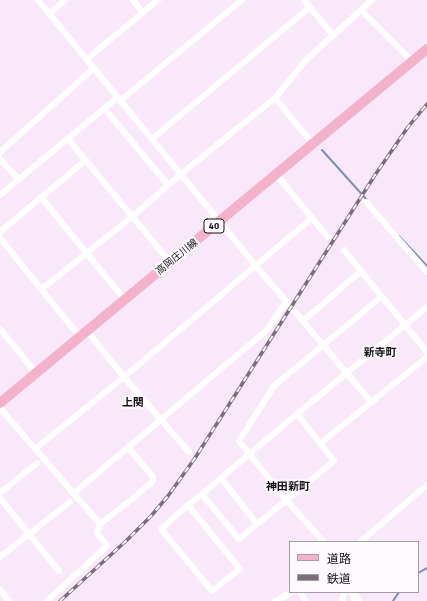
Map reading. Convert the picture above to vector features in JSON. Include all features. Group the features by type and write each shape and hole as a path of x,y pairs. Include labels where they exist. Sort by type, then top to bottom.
{"main road":[{"name":"高岡庄川線","path":"0,403 427,49"}],"street":[{"path":"38,0 219,222 371,402"},
{"path":"49,14 65,0"},
{"path":"132,0 143,13"},
{"path":"87,59 158,0"},
{"path":"0,196 104,108 119,99 242,0"},
{"path":"304,0 333,35"},
{"path":"42,290 275,98 307,59 372,0"},
{"path":"152,139 310,8"},
{"path":"361,10 412,61"},
{"path":"0,152 94,68"},
{"path":"275,98 313,144"},
{"path":"104,108 168,185"},
{"path":"68,139 170,262"},
{"path":"0,159 19,180"},
{"path":"0,232 86,160"},
{"path":"276,174 328,236"},
{"path":"41,197 124,299"},
{"path":"366,202 427,272"},
{"path":"35,449 124,377 312,218"},
{"path":"0,238 42,290 124,377 162,419 189,452"},
{"path":"344,250 427,352"},
{"path":"303,321 361,272"},
{"path":"323,541 286,501 239,441 274,386 381,297"},
{"path":"74,493 267,330 286,302"},
{"path":"188,505 240,569 212,591 161,529 188,505 346,373 427,307"},
{"path":"0,329 36,373"},
{"path":"321,443 427,357"},
{"path":"0,408 100,524"},
{"path":"202,494 239,539 334,461 297,414"},
{"path":"46,601 107,546 97,533 100,524 153,481 153,477 128,447"},
{"path":"0,493 37,463"},
{"path":"221,478 257,524"},
{"path":"361,541 427,485"},
{"path":"0,498 59,571"},
{"path":"0,558 70,502"},
{"path":"0,590 9,601"},
{"path":"275,601 291,593"}],"waterway":[{"path":"322,150 367,200"},
{"path":"399,236 427,266"},
{"path":"419,572 427,568"},
{"path":"393,601 398,593"}],"railway":[{"path":"60,601 126,541 151,516 168,496 195,458 375,175 408,127 427,104"}],"district":[{"name":"新寺町","path":"380,353"},
{"name":"上関","path":"133,403"},
{"name":"神田新町","path":"288,487"}]}
